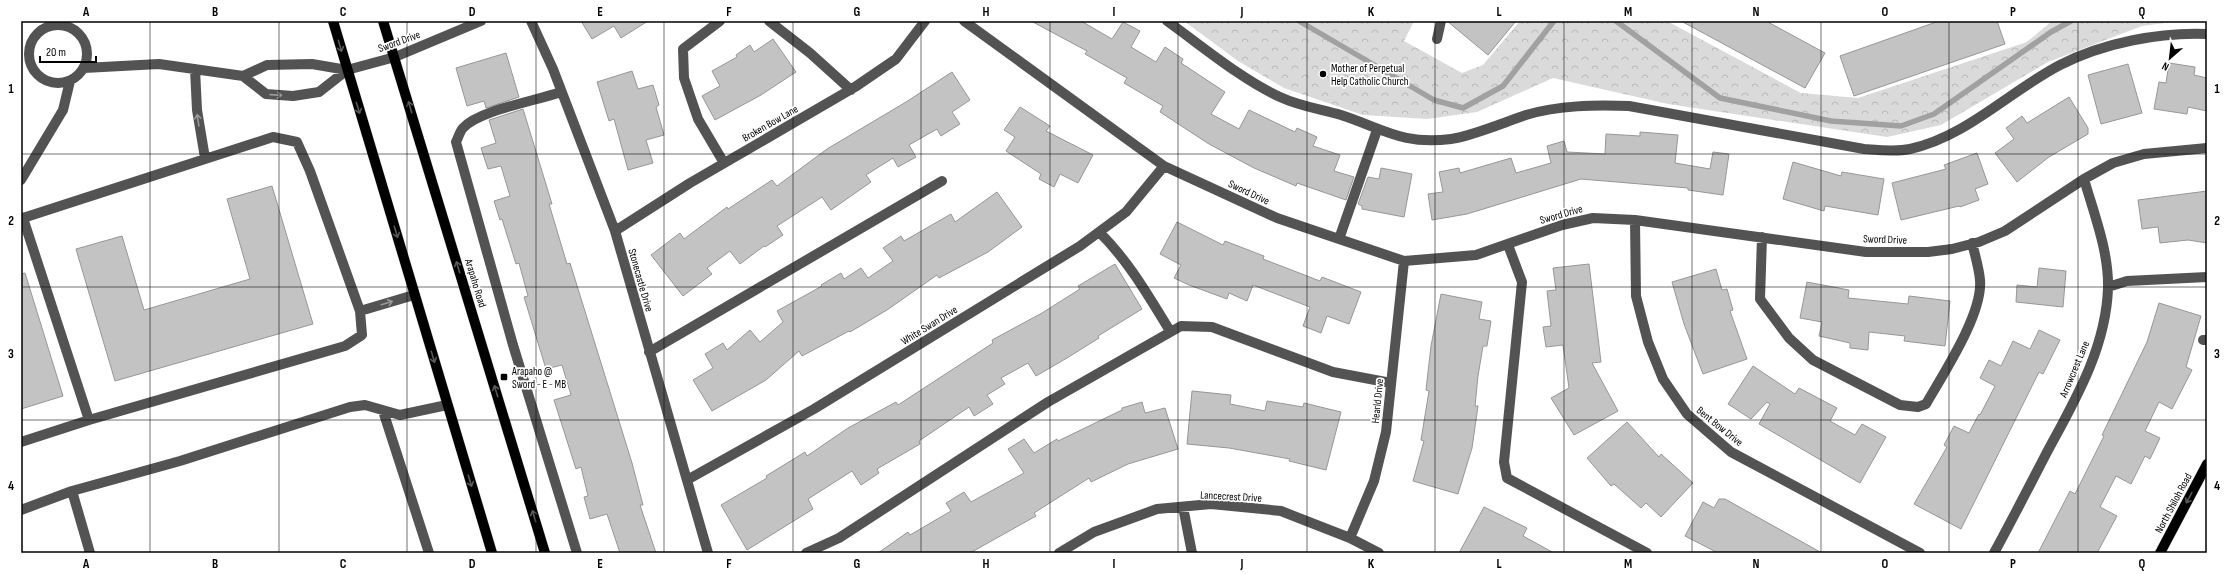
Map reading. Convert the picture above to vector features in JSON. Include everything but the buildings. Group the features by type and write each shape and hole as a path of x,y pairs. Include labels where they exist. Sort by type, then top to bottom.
{"main road":[{"path":"333,21 492,553"},
{"name":"Arapaho Road","path":"383,21 545,553"},
{"name":"North Shiloh Road","path":"2160,553 2207,464"}],"street":[{"name":"Sword Drive","path":"347,70 395,57 481,21"},
{"name":"Stonecastle Drive","path":"530,21 561,92 614,231 708,553"},
{"path":"720,21 683,50 684,78 698,119 724,163"},
{"path":"769,21 810,53 851,90"},
{"name":"Broken Bow Lane","path":"614,231 724,163 851,90 896,59 925,21"},
{"name":"Sword Drive","path":"964,21 1164,166 1277,218 1404,261 1476,255 1562,225 1593,218 1635,220 1866,252 1928,252 1972,243 2005,231 2084,179 2113,163 2144,154 2207,148"},
{"path":"1167,21 1240,73 1279,97 1314,109 1340,115 1377,130 1406,139 1453,139 1528,114 1552,109 1596,105 1629,106 1864,149 1888,151 1909,150 1947,136 2059,66 2080,56 2113,46 2159,37 2207,34"},
{"path":"1437,39 1441,21"},
{"path":"60,24 77,32 83,39 87,48 87,58 84,68 70,81 50,82 35,71 29,53 32,40 42,29 60,24"},
{"path":"84,68 159,64 243,76 266,94 293,96 319,92 347,70"},
{"path":"243,76 267,65 312,64 347,70"},
{"path":"195,69 197,110 205,158"},
{"path":"21,180 63,110 70,81"},
{"path":"561,92 544,99 479,116 463,128 456,142 513,345 577,553"},
{"path":"1339,239 1377,130"},
{"path":"21,442 89,420 345,346 362,335 360,311 310,171 297,142 273,137 22,218 89,420"},
{"name":"White Swan Drive","path":"687,480 814,410 1080,246 1126,212 1164,166"},
{"name":"Arrowcrest Lane","path":"1994,553 2070,411 2092,364 2104,323 2108,287 2102,241 2084,179"},
{"path":"649,352 942,181"},
{"name":"Bent Bow Drive","path":"1635,220 1636,296 1648,342 1663,379 1687,414 1731,452 1920,553"},
{"path":"1099,232 1111,244 1148,294 1170,331"},
{"path":"1762,237 1760,299 1789,338 1814,360 1900,405 1918,407 1926,404 1961,343 1978,302 1980,280 1972,243"},
{"path":"1508,245 1522,282 1504,462 1507,478 1646,553"},
{"name":"Hearld Drive","path":"1350,538 1374,481 1386,432 1404,261"},
{"path":"2108,287 2127,281 2207,277"},
{"path":"360,311 414,295"},
{"path":"806,553 839,538 1048,402 1180,326 1212,327 1333,372 1391,382"},
{"path":"21,510 72,491 180,461 350,407 365,405 400,415 447,405"},
{"path":"383,411 429,553"},
{"path":"72,491 90,553"},
{"name":"Lancecrest Drive","path":"1059,553 1094,532 1157,509 1211,504 1281,510 1350,538 1380,553"},
{"path":"1183,507 1192,553"}],"green space":[{"path":"1184,21 1414,21 1404,41 1462,73 1483,65 1520,21 1667,21 1801,93 1858,98 2027,42 2052,21 2180,21 2142,26 2048,62 1941,125 1887,137 1668,104 1553,78 1477,112 1427,119 1363,115 1284,88 1238,61"}],"waterway":[{"path":"1299,21 1434,100 1463,108 1503,86 1554,21"},
{"path":"1616,21 1720,98 1831,121 1901,126 1934,114 2051,32 2071,21"}],"place":[{"name":"Mother of Perpetual Help Catholic Church","path":"1323,74"},
{"name":"Arapaho @ Sword - E - MB","path":"504,377"}]}
